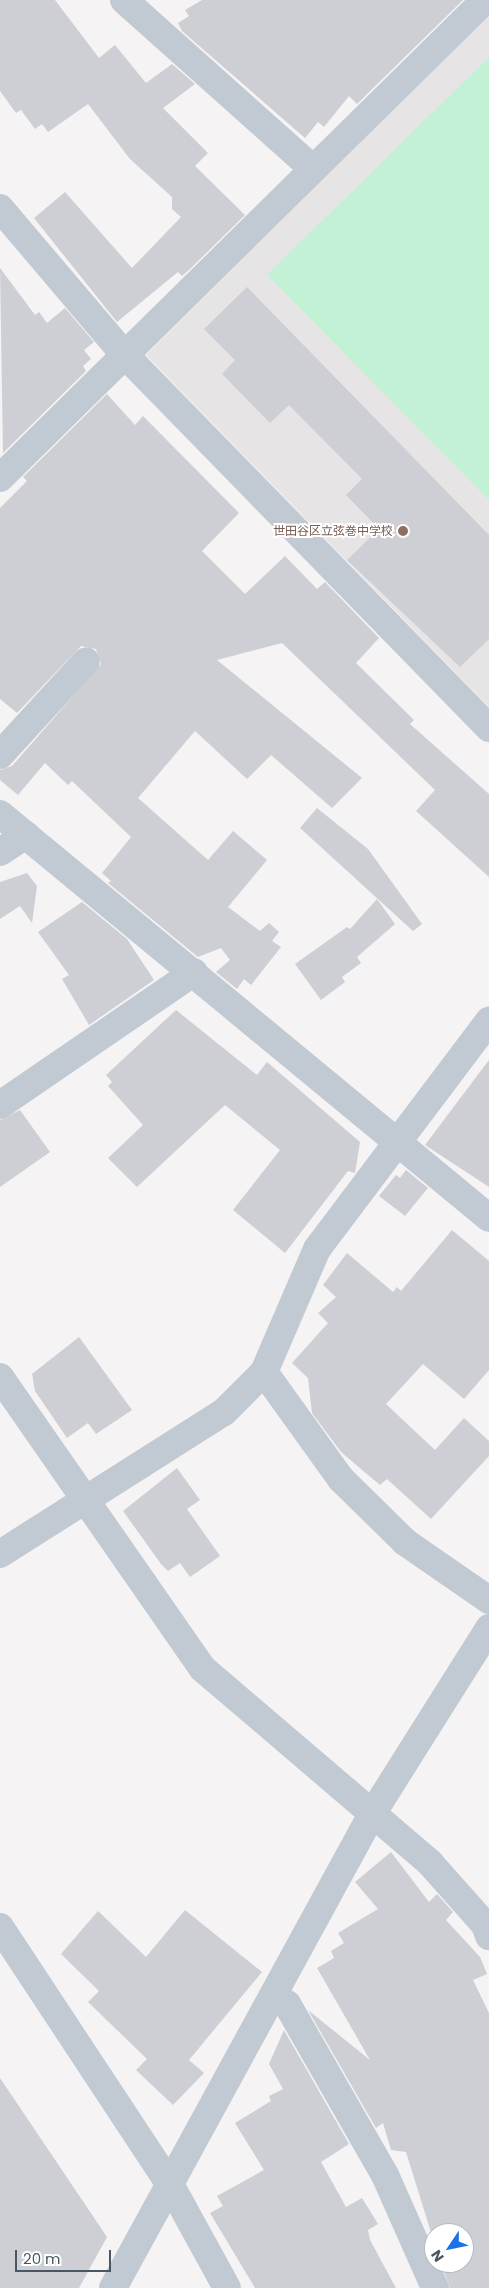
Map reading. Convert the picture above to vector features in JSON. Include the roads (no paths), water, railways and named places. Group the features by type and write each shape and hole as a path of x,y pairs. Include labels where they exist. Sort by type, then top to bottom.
{"street":[{"path":"124,0 311,167"},
{"path":"0,478 123,353 475,4"},
{"path":"0,208 123,353 489,728"},
{"path":"0,755 86,661"},
{"path":"0,814 397,1139 489,1218"},
{"path":"0,852 26,835"},
{"path":"0,1104 194,972"},
{"path":"0,1554 224,1412 264,1372 317,1249 397,1139 489,1021"},
{"path":"264,1372 341,1478 405,1542 489,1600"},
{"path":"0,1377 202,1668 430,1864 484,1925 489,1936"},
{"path":"113,2288 171,2186 372,1814 489,1628"},
{"path":"0,1927 171,2186 227,2288"},
{"path":"273,1996 287,2004 385,2175 435,2288"}],"place":[{"name":"世田谷区立弦巻中学校","path":"403,531"}]}
